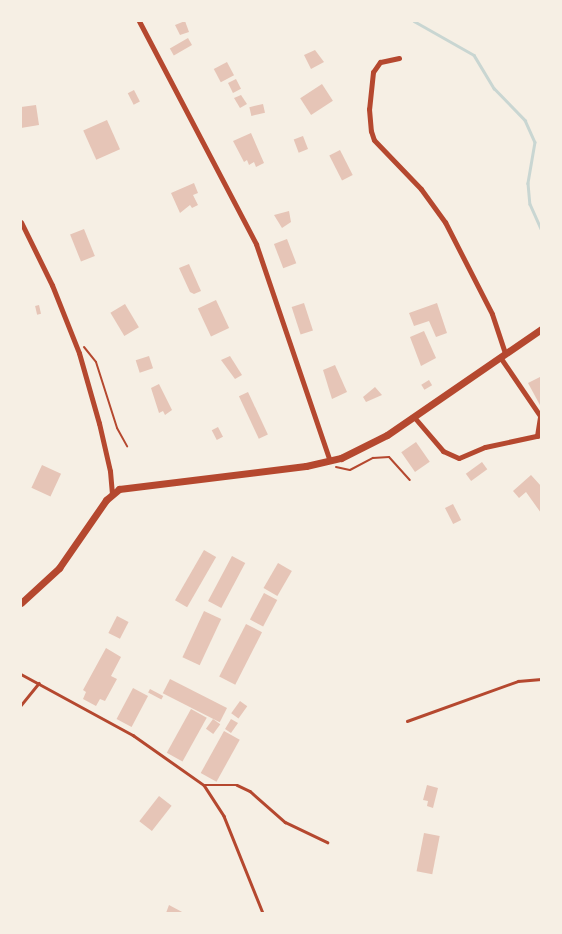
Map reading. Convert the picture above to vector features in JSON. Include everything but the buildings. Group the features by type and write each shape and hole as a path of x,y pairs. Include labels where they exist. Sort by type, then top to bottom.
{"street":[{"path":"139,21 253,236 331,461"},
{"path":"398,58 380,62 373,72 369,109 371,131 374,140 421,189 445,222 492,314 502,355 540,416 539,435 485,447 459,458 442,451 414,416"},
{"path":"21,222 52,285 73,338 99,423 110,471 112,493"},
{"path":"21,603 59,568 112,493 126,488 331,461 354,452 414,416 541,329"}],"lane":[{"path":"21,674 133,735 204,785 224,816 263,913"},
{"path":"407,721 518,681 541,679"},
{"path":"21,705 39,683"},
{"path":"204,785 237,784 250,791 285,822 326,842"}],"path":[{"path":"73,338 96,362 117,428 127,446"},
{"path":"331,461 339,469 350,470 373,458 389,457 395,460 410,480"}],"waterway":[{"path":"414,21 474,55 494,88 525,120 535,142 528,183 530,204 541,229"}]}
